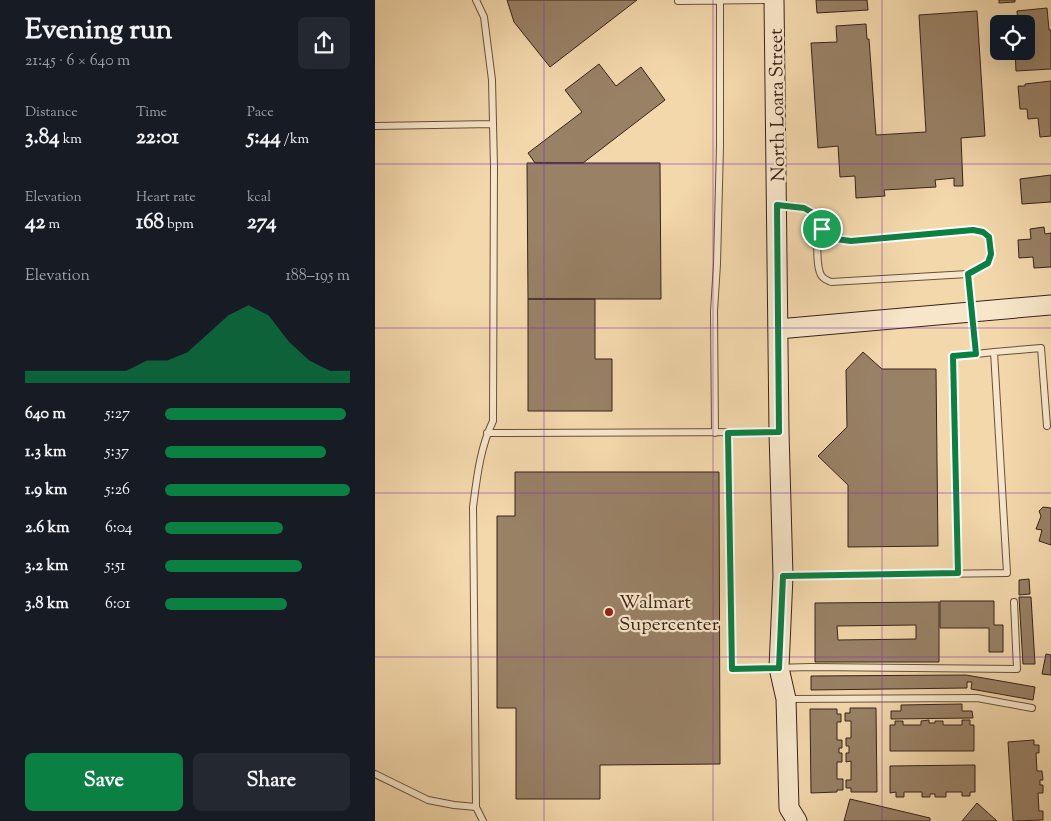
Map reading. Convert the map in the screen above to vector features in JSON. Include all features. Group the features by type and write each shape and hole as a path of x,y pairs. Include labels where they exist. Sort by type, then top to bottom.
{"street":[{"name":"North Loara Street","path":"774,0 779,432 783,576 779,668 786,699 793,815"},
{"path":"779,329 1051,305"}],"lane":[{"path":"476,0 484,16 492,80 493,124 493,421 487,433 477,471 473,506 476,807 483,821"},
{"path":"715,433 714,311 720,166 720,0"},
{"path":"679,1 774,0"},
{"path":"375,126 493,124"},
{"path":"777,205 804,208 813,213 822,229 835,239 851,241 973,230 983,232 989,237 991,254 988,263 968,274 831,282 824,279 820,274 818,265 818,222"},
{"path":"968,274 976,354"},
{"path":"958,573 953,356 1041,348 1047,426"},
{"path":"783,576 1007,573 994,352"},
{"path":"487,433 779,432"},
{"path":"728,433 732,669 1017,669 1014,602"},
{"path":"786,699 977,698 1032,708"},
{"path":"375,774 428,800 476,807"}],"building":[{"path":"507,0 637,0 550,67 514,22"},
{"path":"816,0 867,0 868,10 817,13"},
{"path":"999,0 1015,0 1015,2 999,3"},
{"path":"1047,8 1049,30 1051,30 1051,69 1016,71 1015,60 1035,60 1035,15 1017,15 1017,11"},
{"path":"977,11 985,136 961,138 963,186 954,186 954,178 935,180 936,187 884,190 885,196 856,198 855,176 840,177 838,146 818,148 811,43 837,42 836,26 866,24 867,39 869,39 876,135 926,132 919,15"},
{"path":"599,64 616,86 641,67 665,100 583,163 535,163 528,153 582,112 565,90"},
{"path":"1051,81 1051,136 1040,137 1038,118 1028,119 1027,109 1020,109 1018,86"},
{"path":"527,163 660,163 661,299 528,299"},
{"path":"1051,175 1051,202 1022,204 1020,179"},
{"path":"1044,227 1045,234 1051,233 1051,267 1034,268 1033,257 1019,258 1018,240 1031,239 1030,229"},
{"path":"528,299 595,299 595,359 612,359 612,411 528,411"},
{"path":"863,352 882,369 936,369 938,546 848,547 848,485 818,456 847,427 846,370"},
{"name":"Walmart Supercenter","path":"515,472 719,472 720,764 600,765 600,799 516,799 516,708 497,708 497,516 515,516"},
{"path":"1043,507 1051,508 1051,545 1039,541 1042,530 1036,529 1041,516 1039,511"},
{"path":"1029,579 1030,594 1019,595 1019,580"},
{"path":"1019,597 1031,597 1035,664 1023,664"},
{"path":"940,601 994,601 994,625 1003,625 1003,652 989,652 989,628 940,628"},
{"path":"939,602 939,662 815,662 815,603","holes":["916,625 916,639 838,640 837,626"]},
{"path":"1046,654 1051,655 1051,675 1042,674"},
{"path":"966,675 1035,687 1033,700 971,689 972,682 967,682 967,688 811,690 811,676"},
{"path":"962,704 962,711 972,711 973,718 891,719 891,711 901,711 901,705"},
{"path":"850,708 876,708 877,792 851,792 851,788 846,788 846,780 851,780 851,761 846,762 846,753 849,753 849,746 846,746 846,738 851,738 851,721 845,721 845,713 850,713"},
{"path":"810,709 837,709 837,714 841,714 841,722 837,722 837,740 842,740 842,748 839,748 839,753 842,753 842,762 837,762 837,779 843,779 843,790 811,793"},
{"path":"929,720 929,723 943,721 943,725 962,725 962,720 970,720 970,725 974,725 974,751 890,751 890,725 895,725 895,721 903,721 903,725 921,725 921,721"},
{"path":"1034,740 1034,745 1039,745 1039,753 1036,753 1037,771 1042,771 1043,780 1040,780 1040,785 1043,785 1043,793 1038,793 1039,811 1043,811 1043,820 1013,821 1008,742"},
{"path":"975,765 975,792 970,792 970,796 962,796 962,792 946,792 946,797 935,797 935,794 930,794 930,797 922,797 922,792 904,792 904,797 896,797 896,792 890,793 890,766"},
{"path":"850,799 930,818 930,821 844,821"},
{"path":"977,803 997,821 962,821"}],"place":[{"name":"Walmart Supercenter","path":"609,612"}],"route":[{"path":"777,205 804,208 813,213 822,229 835,239 851,241 973,230 983,232 989,237 991,254 988,263 968,274 976,354 953,356 958,573 783,576 779,668 732,669 728,433 779,432 777,205"}]}
